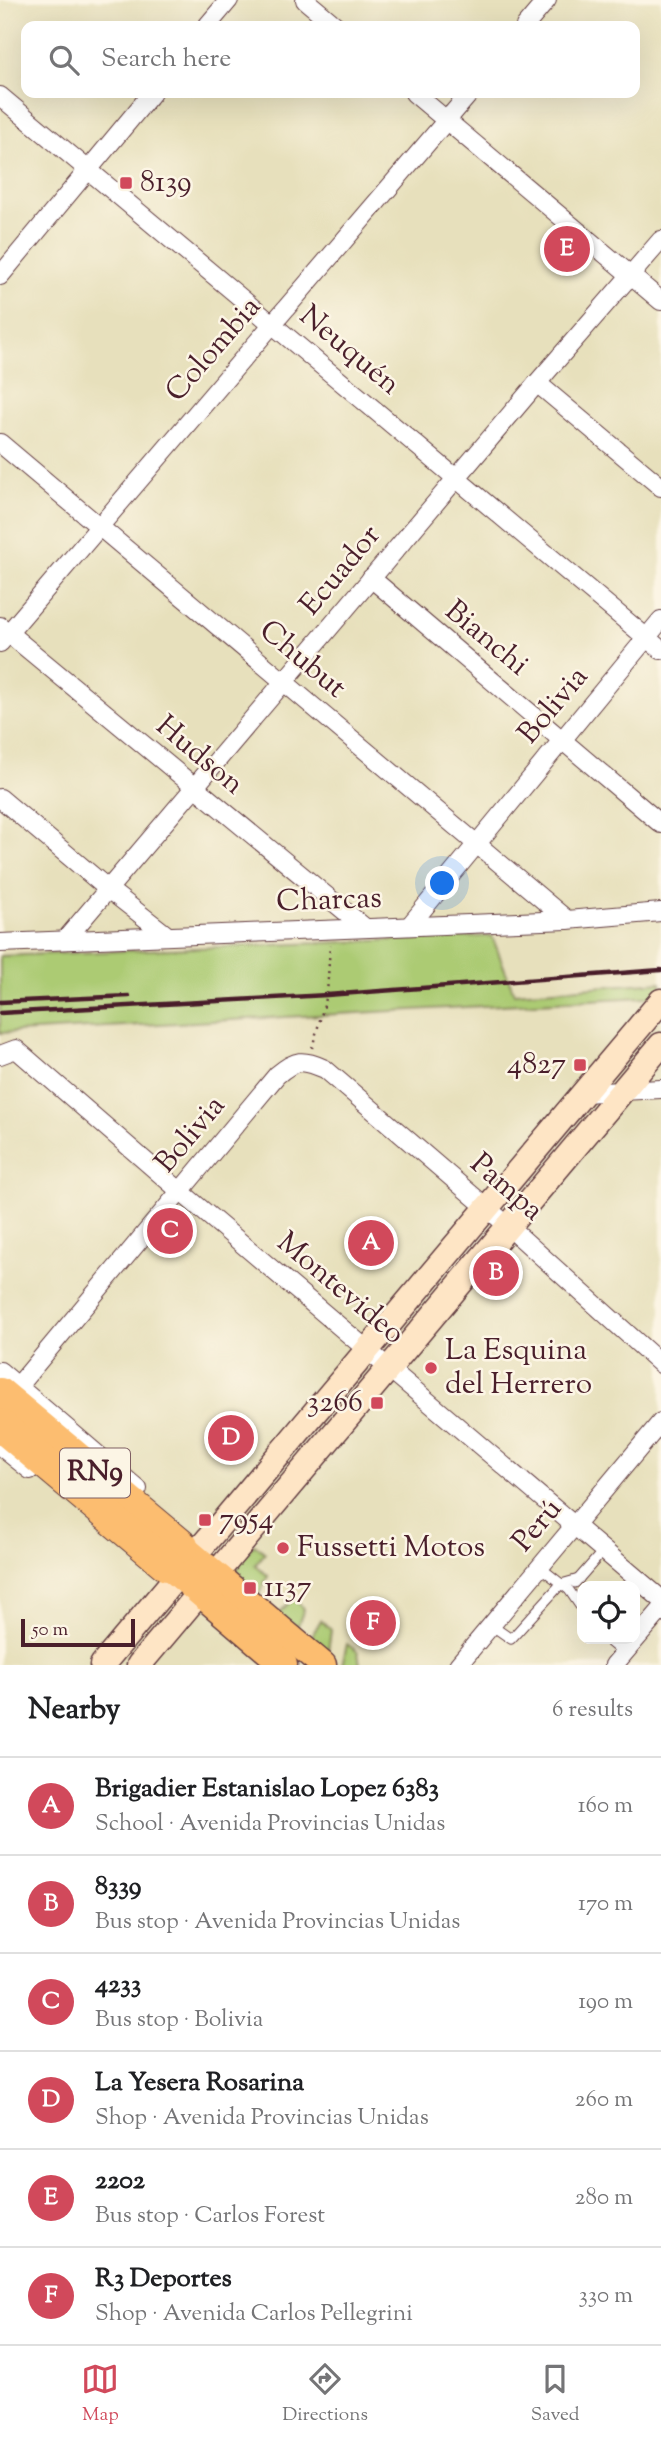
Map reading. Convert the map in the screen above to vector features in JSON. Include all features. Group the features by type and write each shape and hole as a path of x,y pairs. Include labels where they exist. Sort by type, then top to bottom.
{"highway":[{"name":"RN9","path":"9,1390 180,1560"},
{"name":"RN9","path":"0,1425 180,1560"}],"main road":[{"path":"102,1665 180,1560 368,1349 661,1001"},
{"path":"139,1665 661,1045"},
{"path":"180,1560 207,1583 323,1665"},
{"path":"207,1583 284,1665"}],"street":[{"path":"211,21 229,0"},
{"path":"305,0 330,21"},
{"path":"529,21 547,0"},
{"name":"Neuquén","path":"0,96 661,650"},
{"path":"0,276 148,98"},
{"path":"420,98 661,300"},
{"name":"Colombia","path":"3,634 99,527 466,98"},
{"name":"Ecuador","path":"65,940 661,240"},
{"path":"537,383 661,487"},
{"name":"Chubut","path":"0,443 567,920"},
{"name":"Bianchi","path":"371,578 661,824"},
{"name":"Bolivia","path":"410,925 661,620"},
{"name":"Hudson","path":"3,634 364,927"},
{"path":"0,798 168,936"},
{"name":"Charcas","path":"0,943 567,920 661,912"},
{"name":"Montevideo","path":"8,1052 181,1192 661,1599"},
{"name":"Bolivia","path":"9,1390 181,1192 277,1076 291,1063 308,1061"},
{"name":"Pampa","path":"308,1061 325,1069 508,1226 661,1364"},
{"path":"583,1093 661,1089"},
{"path":"0,1371 9,1390"},
{"name":"Perú","path":"458,1665 661,1423"},
{"path":"0,1446 113,1539 180,1560"},
{"path":"619,1659 661,1610"}],"lane":[{"path":"491,1625 511,1639 565,1587 579,1579 604,1550"},
{"path":"540,1567 565,1587 577,1603"},
{"path":"609,1644 619,1659"}],"path":[{"path":"308,1061 327,995 331,929"}],"green space":[{"path":"492,936 514,993 661,982 661,996 0,1033 0,956"},
{"path":"254,1544 265,1553 255,1565 268,1576 257,1598 233,1578 243,1557"},
{"path":"294,1598 304,1609 296,1630 277,1615"},
{"path":"321,1620 331,1630 327,1658 308,1642"},
{"path":"347,1644 358,1652 360,1665 342,1665"}],"railway":[{"path":"0,1013 327,995 661,970"},
{"path":"0,1002 129,996"}],"place":[{"name":"8139","path":"126,183"},
{"name":"2202","path":"567,249"},
{"name":"4827","path":"580,1065"},
{"name":"4233","path":"170,1231"},
{"name":"Brigadier Estanislao Lopez 6383","path":"371,1243"},
{"name":"8339","path":"496,1273"},
{"name":"La Esquina del Herrero","path":"431,1368"},
{"name":"3266","path":"377,1403"},
{"name":"La Yesera Rosarina","path":"231,1438"},
{"name":"7954","path":"205,1520"},
{"name":"Fussetti Motos","path":"283,1548"},
{"name":"1137","path":"250,1588"},
{"name":"R3 Deportes","path":"373,1623"}]}
